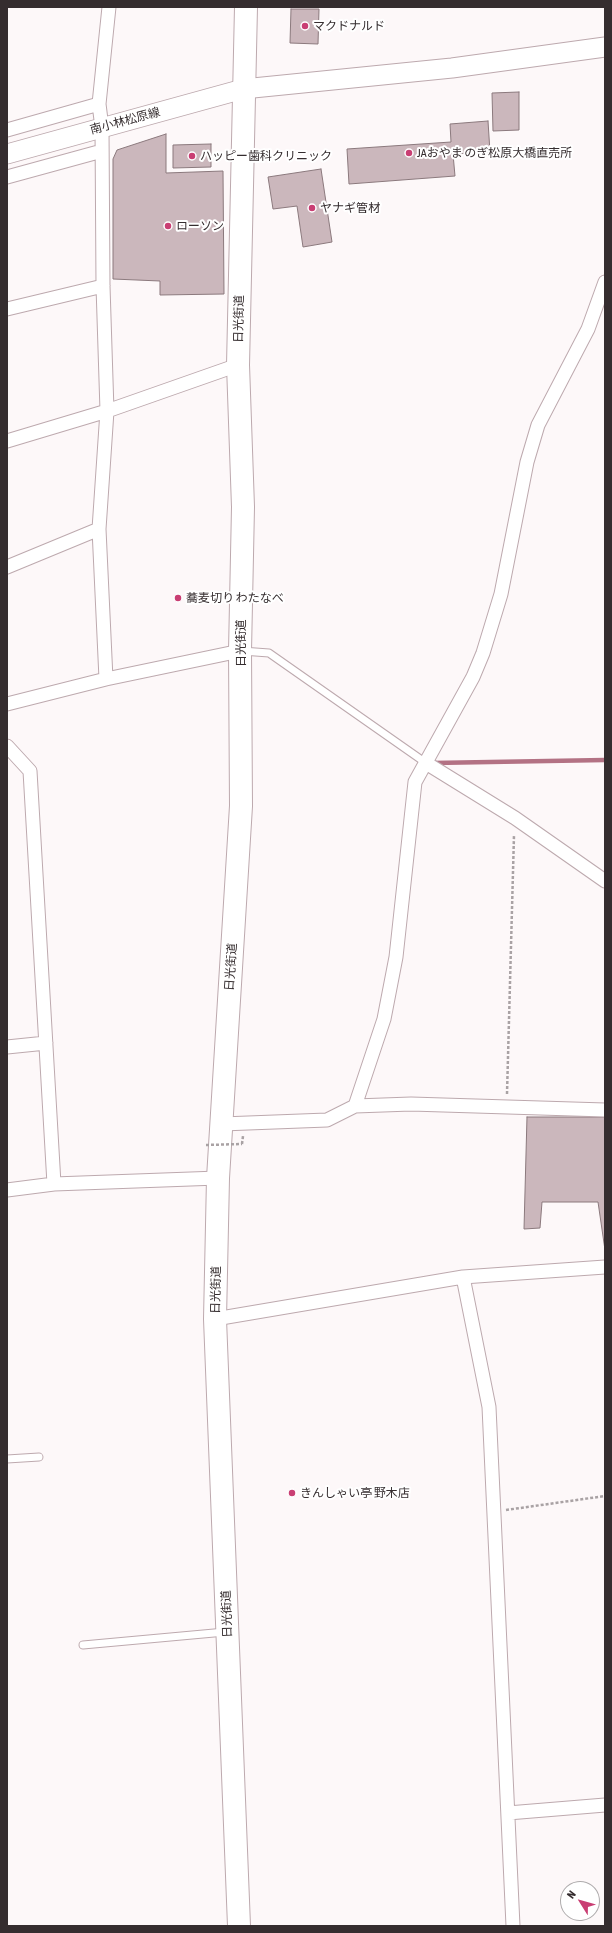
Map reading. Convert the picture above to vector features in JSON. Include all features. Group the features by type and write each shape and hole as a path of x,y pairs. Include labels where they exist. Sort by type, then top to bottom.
{"highway":[{"name":"日光街道","path":"240,1926 215,1319 218,1178 241,806 240,651 243,506 238,365 246,7"}],"street":[{"path":"106,679 99,529 107,411 103,286 102,128 100,104 109,7"},
{"name":"南小林松原線","path":"7,154 243,89 452,68 605,47"},
{"path":"7,130 100,104"},
{"path":"7,177 102,151"},
{"path":"355,1106 385,1011 396,957 414,782 473,677 483,653 501,594 527,462 538,425 588,329 605,282"},
{"path":"7,309 103,286"},
{"path":"7,441 107,411 238,365"},
{"path":"7,567 99,529"},
{"path":"7,704 106,679 240,651"},
{"path":"7,746 30,771 54,1184"},
{"path":"426,763 514,818 605,881"},
{"path":"7,1047 46,1042"},
{"path":"222,1124 327,1120 355,1106 411,1104 605,1110"},
{"path":"7,1190 54,1184 218,1178"},
{"path":"215,1319 463,1277 605,1267"},
{"path":"463,1277 489,1407 513,1926"},
{"path":"508,1813 605,1805"}],"lane":[{"path":"240,651 268,653 426,763"},
{"path":"7,1459 39,1457"},
{"path":"83,1645 227,1632"}],"path":[{"path":"506,1107 514,818"},
{"path":"206,1152 206,1145 242,1144"},
{"path":"493,1512 605,1496"}],"building":[{"name":"マクドナルド","path":"291,9 319,9 318,44 290,43"},
{"path":"519,92 519,130 493,131 492,93"},
{"name":"JAおやま のぎ松原大橋直売所","path":"488,121 490,152 453,154 455,176 349,184 347,149 451,142 450,124"},
{"name":"ローソン","path":"166,134 166,173 223,171 224,294 160,295 160,281 113,279 113,159 117,150"},
{"name":"ハッピー歯科クリニック","path":"211,144 211,167 173,168 173,145"},
{"name":"ヤナギ管材","path":"321,169 332,242 303,247 297,206 273,209 268,177"},
{"path":"527,1117 605,1117 605,1250 598,1202 542,1202 540,1228 524,1229"}],"waterway":[{"path":"433,763 605,760"}],"place":[{"name":"マクドナルド","path":"305,26"},
{"name":"JAおやま のぎ松原大橋直売所","path":"409,153"},
{"name":"ハッピー歯科クリニック","path":"192,156"},
{"name":"ヤナギ管材","path":"312,208"},
{"name":"ローソン","path":"168,226"},
{"name":"蕎麦切り わたなべ","path":"178,598"},
{"name":"きんしゃい亭 野木店","path":"292,1493"}]}
